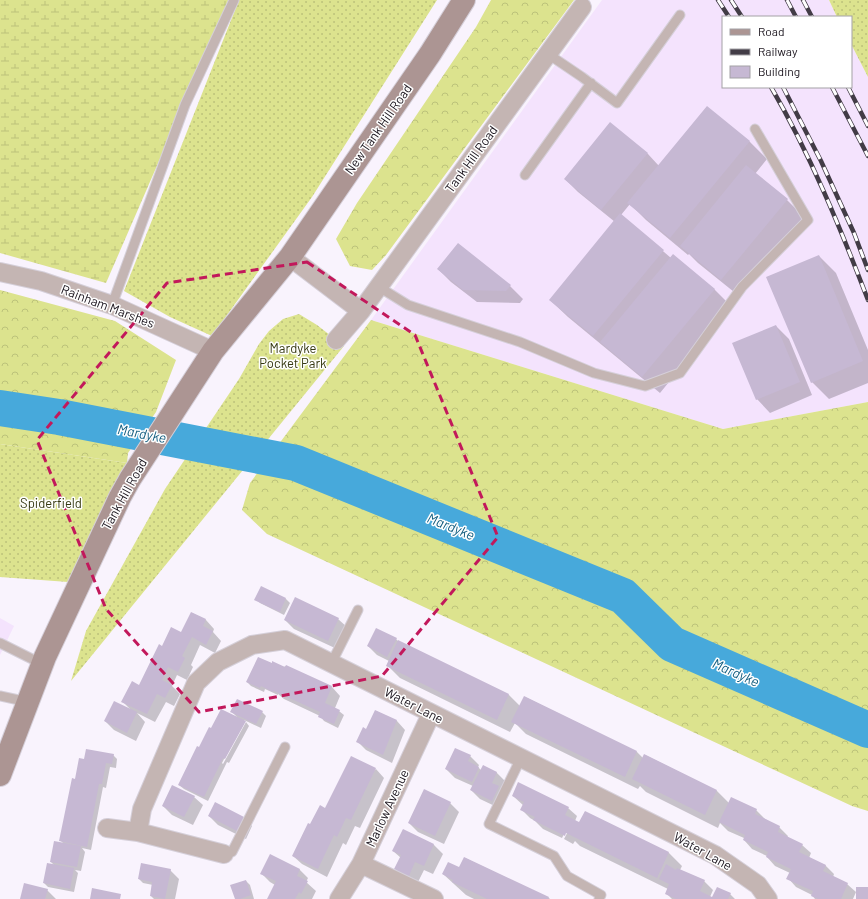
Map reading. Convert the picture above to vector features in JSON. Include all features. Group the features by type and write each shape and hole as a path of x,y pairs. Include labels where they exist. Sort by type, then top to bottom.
{"street":[{"name":"New Tank Hill Road","path":"290,257 430,54 464,0"},
{"name":"Tank Hill Road","path":"336,340 361,311 582,8"},
{"path":"290,257 361,311"},
{"name":"Tank Hill Road","path":"0,775 42,664 120,497 213,351 290,257"},
{"name":"Rainham Marshes","path":"0,272 41,281 112,305 213,351"},
{"name":"Water Lane","path":"138,832 142,809 196,683 218,662 252,645 285,640 715,855 758,885 768,899"},
{"name":"Marlow Avenue","path":"339,899 361,864 431,714"},
{"path":"107,828 138,832 224,854"},
{"path":"361,864 434,899"}],"lane":[{"path":"112,305 185,105 234,0"},
{"path":"548,54 591,83 617,103 680,14"},
{"path":"525,176 591,83"},
{"path":"378,287 408,305 520,342 594,373 645,386 680,373 742,287 808,220 755,129"},
{"path":"331,664 358,610"},
{"path":"0,644 42,664"},
{"path":"0,696 28,702"},
{"path":"224,854 232,852 285,747"},
{"path":"521,758 489,824 554,856 567,876 601,895 599,899"}],"highlighted area":[{"path":"307,262 415,335 498,537 382,676 199,712 106,609 37,440 167,283"}],"shaded area":[{"path":"602,0 829,0 837,16 722,16 722,88 852,88 852,46 868,77 868,402 723,429 371,320"},
{"path":"0,618 14,626 0,655"}],"green space":[{"path":"0,0 229,0 106,283 0,253"},
{"path":"239,0 437,0 312,197 212,336 170,317 124,291"},
{"path":"491,0 574,0 386,255 372,270 350,266 336,239 357,203 476,27"},
{"path":"829,0 868,0 868,77 852,46 852,16 837,16"},
{"path":"0,290 115,321 176,360 156,412 128,453 127,463 0,444"},
{"name":"Mardyke Pocket Park","path":"299,314 317,325 344,346 71,681 86,631 165,489 239,379 259,344 269,331 283,319"},
{"path":"371,320 723,429 868,402 868,811 852,806 267,534 242,510 250,483"},
{"name":"Spiderfield","path":"0,444 127,463 68,582 0,577"}],"building":[{"path":"707,106 750,141 670,238 627,203"},
{"path":"610,122 648,153 601,210 564,179"},
{"path":"746,165 788,199 721,280 680,246"},
{"path":"620,213 664,250 593,336 549,300"},
{"path":"458,243 511,285 506,291 463,290 437,269"},
{"path":"673,254 715,289 642,377 600,342"},
{"path":"819,255 863,361 811,383 766,277"},
{"path":"776,325 800,382 756,400 732,343"},
{"path":"261,586 286,598 280,612 254,600"},
{"path":"295,597 339,618 328,641 284,620"},
{"path":"191,612 206,619 203,626 213,631 206,645 192,637 182,656 185,658 178,672 168,667 162,680 172,685 165,698 157,694 147,714 121,702 132,681 139,685 159,644 162,646 171,627 181,632"},
{"path":"376,628 397,638 387,657 367,646"},
{"path":"398,640 509,694 497,720 386,666"},
{"path":"258,657 285,667 286,665 332,686 325,703 340,710 334,724 318,717 320,712 274,691 273,692 261,686 260,688 246,682"},
{"path":"524,696 637,751 625,777 511,722"},
{"path":"237,699 263,711 256,724 230,712"},
{"path":"114,701 137,712 127,733 104,721"},
{"path":"221,709 246,721 225,759 223,758 204,797 178,785 197,746 199,747 209,727 211,728"},
{"path":"375,710 397,720 383,755 356,742 363,727 366,729"},
{"path":"455,748 471,755 468,761 479,767 472,782 445,769"},
{"path":"86,749 114,754 112,764 106,763 102,784 99,784 87,847 59,841 72,778 75,779 79,758 84,759"},
{"path":"644,754 717,790 705,815 632,779"},
{"path":"351,756 376,768 351,820 346,818 337,837 334,835 318,869 292,856 308,823 310,824 320,805 325,808"},
{"path":"483,765 497,772 492,783 499,786 492,801 470,790"},
{"path":"518,782 569,807 565,815 579,822 585,811 669,852 657,878 566,833 565,836 533,820 535,817 520,810 524,802 512,796"},
{"path":"172,785 195,796 184,817 162,806"},
{"path":"424,789 451,802 435,836 408,823"},
{"path":"731,797 757,809 755,814 780,826 778,832 803,844 799,852 826,865 823,871 848,883 841,899 818,899 811,896 813,891 786,879 791,869 766,857 768,852 743,840 745,835 719,822"},
{"path":"215,802 244,817 237,831 208,816"},
{"path":"403,829 434,844 424,866 415,862 409,876 394,869 401,855 392,851"},
{"path":"54,841 81,846 77,867 50,862"},
{"path":"270,854 300,869 297,876 308,881 301,894 299,892 295,899 267,899 276,881 260,874"},
{"path":"464,857 549,897 548,899 487,899 452,882 453,880 442,874 448,862 459,867"},
{"path":"47,863 74,868 70,889 43,883"},
{"path":"141,863 171,869 165,899 150,896 152,882 138,879"},
{"path":"666,864 676,870 677,868 705,880 700,891 712,897 717,887 731,893 728,899 676,899 665,894 669,884 659,879"},
{"path":"246,880 251,895 240,899 235,899 230,885"},
{"path":"24,883 48,889 45,899 20,899"},
{"path":"856,887 868,887 868,899 856,899"},
{"path":"92,888 121,894 120,899 90,899"}],"waterway":[{"name":"Mardyke","path":"0,408 59,417 296,463 623,596 672,644 868,730"}],"railway":[{"path":"718,0 728,16"},
{"path":"731,0 741,16"},
{"path":"787,0 795,16"},
{"path":"803,0 811,16"},
{"path":"772,88 799,138 824,191 868,300"},
{"path":"784,88 821,161 854,233 868,270"},
{"path":"833,88 868,156"},
{"path":"849,88 868,126"}]}
